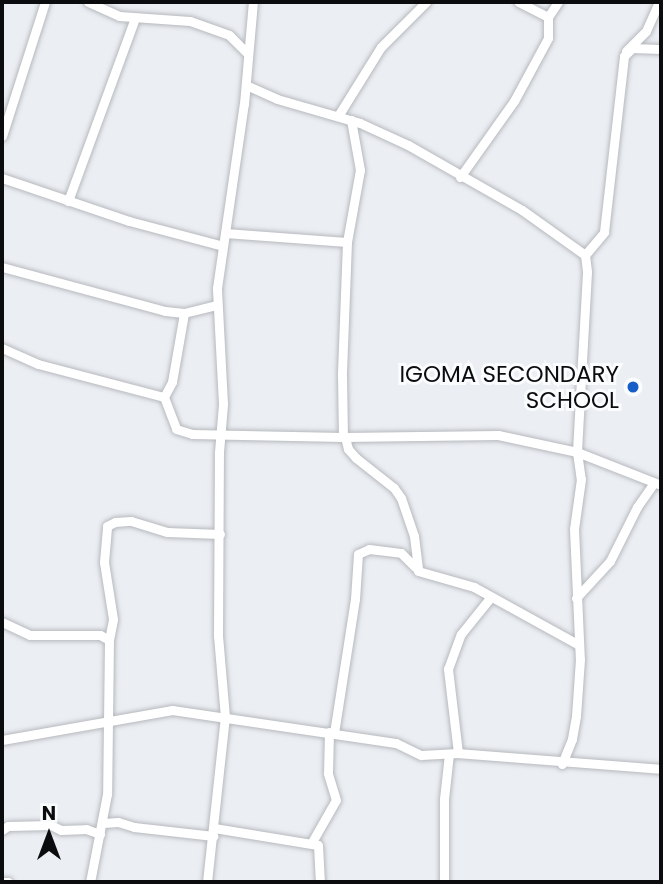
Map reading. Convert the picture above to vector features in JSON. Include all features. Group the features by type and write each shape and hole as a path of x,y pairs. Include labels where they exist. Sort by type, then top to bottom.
{"street":[{"path":"2,136 46,2"},
{"path":"88,2 118,16 190,21 229,35 247,53"},
{"path":"207,882 225,717 218,636 223,404 217,305 222,246 246,85 253,2"},
{"path":"519,2 548,18"},
{"path":"460,177 514,102 548,38 548,18 558,2"},
{"path":"562,764 572,739 576,716 579,645 574,529 581,480 577,452 587,272 585,255 604,232 626,51 628,46 646,31 659,2"},
{"path":"338,116 381,47 421,3"},
{"path":"68,201 135,18"},
{"path":"626,51 632,48 661,49"},
{"path":"246,85 277,99 351,120 408,145 522,210 585,255"},
{"path":"351,120 360,170 346,242 342,375 344,437 348,449 356,458 394,488 401,498 414,536 416,569"},
{"path":"2,178 68,201 222,246"},
{"path":"225,233 346,242"},
{"path":"2,267 138,304 184,313 217,305"},
{"path":"184,313 172,382 164,397 170,421 179,431 222,436 498,435 577,452 658,484 637,507 610,561 576,598"},
{"path":"2,348 38,364 164,397"},
{"path":"90,882 107,794 109,640 113,619 104,562 107,526 115,522 131,521 167,532 220,534"},
{"path":"312,842 336,800 328,773 331,732 355,599 358,555 369,549 401,553 416,569 431,576 464,582 579,645"},
{"path":"444,882 444,799 454,754 448,669 461,634 490,598"},
{"path":"2,622 30,635 100,635 109,640"},
{"path":"110,704 131,716"},
{"path":"2,740 172,710 396,743 421,755 454,754 562,764 661,769"},
{"path":"103,823 118,822 134,827 312,842 320,849 320,882"},
{"path":"2,830 8,826 51,825 61,830 86,829 100,834"},
{"path":"2,882 8,882"}],"place":[{"name":"IGOMA SECONDARY SCHOOL","path":"633,387"}]}
